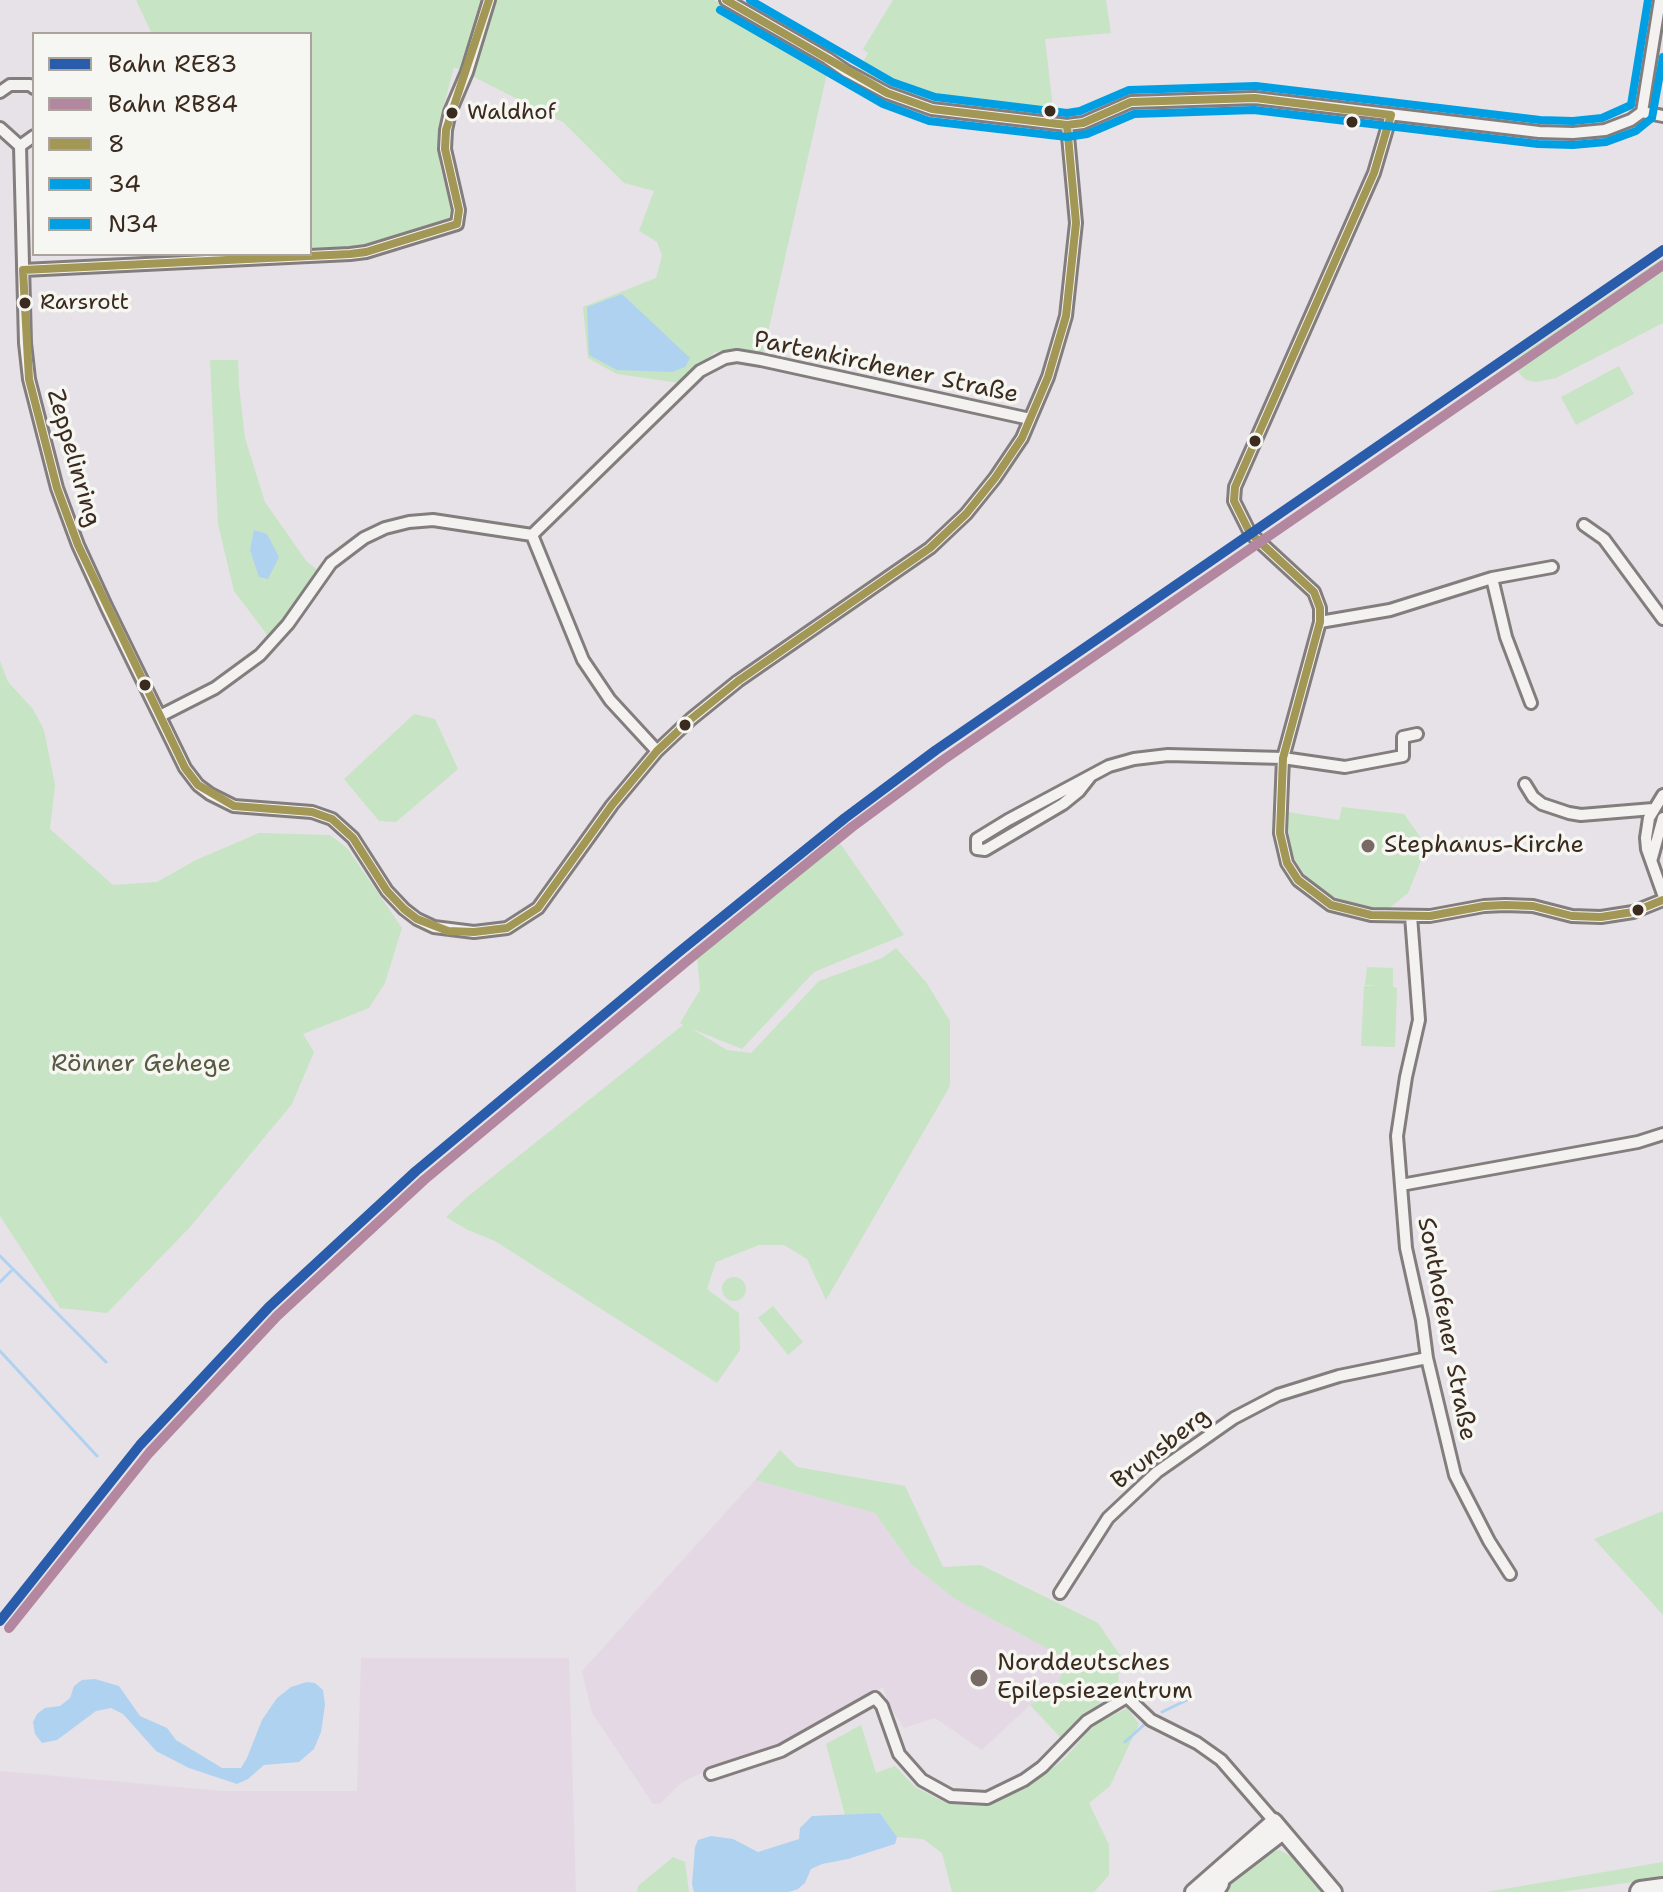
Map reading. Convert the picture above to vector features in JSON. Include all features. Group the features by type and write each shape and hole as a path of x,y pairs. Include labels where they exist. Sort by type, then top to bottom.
{"highway":[{"path":"1641,1892 1663,1889"}],"main road":[{"path":"1212,1889 1278,1827"},
{"path":"1193,1892 1278,1827"},
{"path":"1278,1827 1334,1892"}],"street":[{"path":"312,256 366,252 457,224 459,210 445,149 446,130 489,0"},
{"path":"726,0 887,93 932,109 1067,125 1083,123 1131,102 1255,98 1539,132 1573,133 1605,130 1642,112 1660,0"},
{"path":"0,92 10,85 32,86"},
{"path":"1642,112 1663,116"},
{"path":"1391,115 1374,173 1235,487 1234,501 1250,533 1314,592 1320,608 1320,622 1283,758 1280,833 1287,863 1298,880 1331,905 1354,913 1411,916 1505,905 1533,906 1572,916 1601,917 1633,912 1663,897 1646,838 1653,809 1663,795"},
{"name":"Zeppelinring","path":"20,146 29,379 57,488 78,545 185,768 198,785 234,806 312,812 332,819 353,838 387,891 404,909 434,927 462,932 507,928 538,908 612,805 657,751 691,719 738,681 930,548 966,514 995,478 1022,438 1059,346 1072,275 1076,223 1067,125"},
{"path":"0,128 20,146 32,137"},
{"path":"23,270 309,256"},
{"name":"Partenkirchener Straße","path":"532,535 700,371 725,358 737,356 761,360 1030,419"},
{"path":"160,716 215,688 260,655 288,624 331,563 364,538 397,525 433,520 532,535 583,660 610,700 657,751"},
{"path":"1584,525 1604,539 1663,619"},
{"path":"1320,622 1390,610 1492,578 1552,567"},
{"path":"1492,578 1506,637 1531,703"},
{"path":"1090,777 1063,804 985,850 977,849 977,839 984,834 1057,792 1122,762 1168,755 1283,758 1345,767 1403,756 1403,737 1417,734"},
{"path":"1525,784 1542,804 1569,813 1581,815 1653,809"},
{"path":"1652,858 1663,818"},
{"name":"Sonthofener Straße","path":"1411,916 1419,1020 1397,1136 1406,1248 1427,1358 1455,1475 1510,1574"},
{"path":"1401,1185 1638,1142 1663,1134"},
{"name":"Brunsberg","path":"1060,1593 1108,1518 1157,1472 1234,1418 1266,1400 1293,1390 1339,1376 1427,1358"},
{"path":"711,1774 781,1751 875,1698 882,1706 899,1754 922,1780 951,1796 987,1798 1033,1774 1056,1755 1087,1721 1127,1697 1151,1720 1197,1743 1221,1760 1278,1827"}],"shaded area":[{"path":"755,1480 875,1513 911,1564 955,1599 1070,1660 1057,1684 982,1750 935,1718 904,1728 889,1705 883,1687 806,1734 701,1773 681,1783 661,1803 653,1804 592,1713 582,1671"},
{"path":"361,1658 569,1658 576,1892 0,1892 0,1771 223,1791 357,1791"}],"green space":[{"path":"136,0 714,0 829,65 763,354 715,352 680,383 617,374 588,358 583,307 656,278 662,256 657,242 639,231 654,191 624,183 563,122 454,67 438,128 440,166 454,219 354,247 312,251 312,32 151,32","holes":["622,294 649,321 673,372 653,370"]},
{"path":"893,0 1106,0 1111,33 1045,39 1054,116 933,103 859,70 868,53 863,49"},
{"path":"1663,258 1663,323 1556,378 1536,382 1526,380 1510,362"},
{"path":"210,360 238,360 245,438 265,502 307,562 318,570 284,621 268,636 234,591 218,524"},
{"path":"1619,366 1634,394 1576,425 1561,397"},
{"name":"Rönner Gehege","path":"0,661 8,682 33,709 44,730 55,785 50,829 113,885 157,882 196,860 259,833 330,835 347,848 402,928 385,983 369,1008 303,1034 314,1052 292,1104 190,1227 107,1313 60,1308 0,1216"},
{"path":"414,714 435,719 458,769 396,822 379,821 344,779"},
{"path":"1342,807 1404,814 1421,838 1421,861 1408,893 1387,910 1358,906 1325,893 1306,877 1295,860 1289,841 1287,812 1339,820"},
{"path":"837,839 904,935 814,972 742,1049 692,1029 727,1050 751,1053 819,981 882,958 896,948 926,982 950,1021 950,1086 826,1300 807,1259 784,1245 759,1245 716,1262 707,1289 739,1313 740,1350 717,1383 495,1241 446,1217 683,1025 680,1023 700,990 697,956"},
{"path":"1367,967 1393,968 1393,987 1397,988 1395,1047 1361,1046 1364,986 1378,986 1365,985"},
{"path":"734,1277 745,1284 746,1289 739,1300 734,1301 723,1294 722,1289 729,1278"},
{"path":"773,1306 803,1342 788,1355 758,1318"},
{"path":"780,1450 797,1467 905,1486 943,1567 981,1565 1098,1623 1126,1664 1119,1670 1118,1691 1060,1737 1030,1705 1057,1684 1069,1660 955,1599 911,1564 875,1513 755,1480"},
{"path":"1663,1511 1663,1615 1594,1539"},
{"path":"1127,1708 1139,1724 1110,1786 1089,1803 1109,1845 1109,1875 1094,1892 952,1892 942,1853 923,1839 897,1837 880,1813 845,1815 826,1744 861,1725 876,1773 895,1766 915,1787 948,1804 985,1806 1026,1788 1063,1760 1094,1725"},
{"path":"1279,1850 1293,1857 1322,1892 1221,1892 1269,1853"},
{"path":"673,1857 685,1862 689,1892 637,1892 638,1886"},
{"path":"1663,1862 1663,1878 1560,1892 1486,1892"}],"water":[{"path":"622,294 690,358 685,367 672,372 617,370 589,355 587,307"},
{"path":"254,530 267,534 279,557 268,579 259,577 250,550"},
{"path":"95,1679 119,1686 140,1716 167,1728 176,1740 222,1768 241,1768 262,1720 277,1698 291,1687 307,1682 315,1683 323,1690 325,1705 321,1732 314,1749 299,1762 264,1765 237,1784 189,1768 156,1751 123,1714 111,1708 96,1711 57,1740 42,1743 35,1734 33,1722 37,1714 45,1708 60,1706 70,1698 74,1686 82,1680"},
{"path":"880,1813 897,1837 895,1844 811,1869 805,1883 798,1889 789,1892 694,1892 692,1884 698,1840 711,1836 733,1839 758,1852 799,1839 800,1828 812,1816"}],"waterway":[{"path":"0,1256 106,1362"},
{"path":"0,1282 11,1271"},
{"path":"0,1351 97,1456"},
{"path":"1162,1712 1187,1700"},
{"path":"1125,1742 1146,1723"}],"rail line":[{"name":"RE83","path":"0,1621 140,1445 269,1307 416,1171 679,952 845,818 936,750 1663,250"},
{"name":"RB84","path":"9,1628 149,1453 277,1316 424,1180 687,961 852,827 943,760 1663,265"}],"transit line":[{"name":"8","path":"312,256 366,252 457,224 459,210 445,149 446,130 489,0"},
{"name":"8","path":"726,0 887,93 932,109 1067,125 1083,123 1131,102 1255,98 1391,115"},
{"name":"N34","path":"750,0 892,82 935,97 1067,113 1080,111 1129,90 1256,86 1540,120 1573,121 1602,118 1631,105 1648,0"},
{"name":"34","path":"720,10 883,104 929,121 1067,137 1087,134 1134,114 1254,110 1538,144 1606,142 1636,131 1652,118 1663,57"},
{"name":"8","path":"1391,115 1374,173 1235,487 1234,501 1250,533 1314,592 1320,608 1320,622 1283,758 1280,833 1287,863 1298,880 1331,905 1371,915 1430,916 1505,905 1533,906 1572,916 1601,917 1633,912 1663,900"},
{"name":"8","path":"309,256 23,270 29,379 57,488 78,545 185,768 198,785 234,806 312,812 332,819 353,838 387,891 417,919 448,931 507,928 538,908 612,805 657,751 691,719 738,681 930,548 966,514 995,478 1022,438 1048,377 1066,316 1076,223 1067,125"}],"place":[{"name":"Waldhof","path":"452,113"},
{"name":"Rarsrott","path":"25,303"},
{"name":"Stephanus-Kirche","path":"1368,846"},
{"name":"Norddeutsches Epilepsiezentrum","path":"979,1678"}]}
